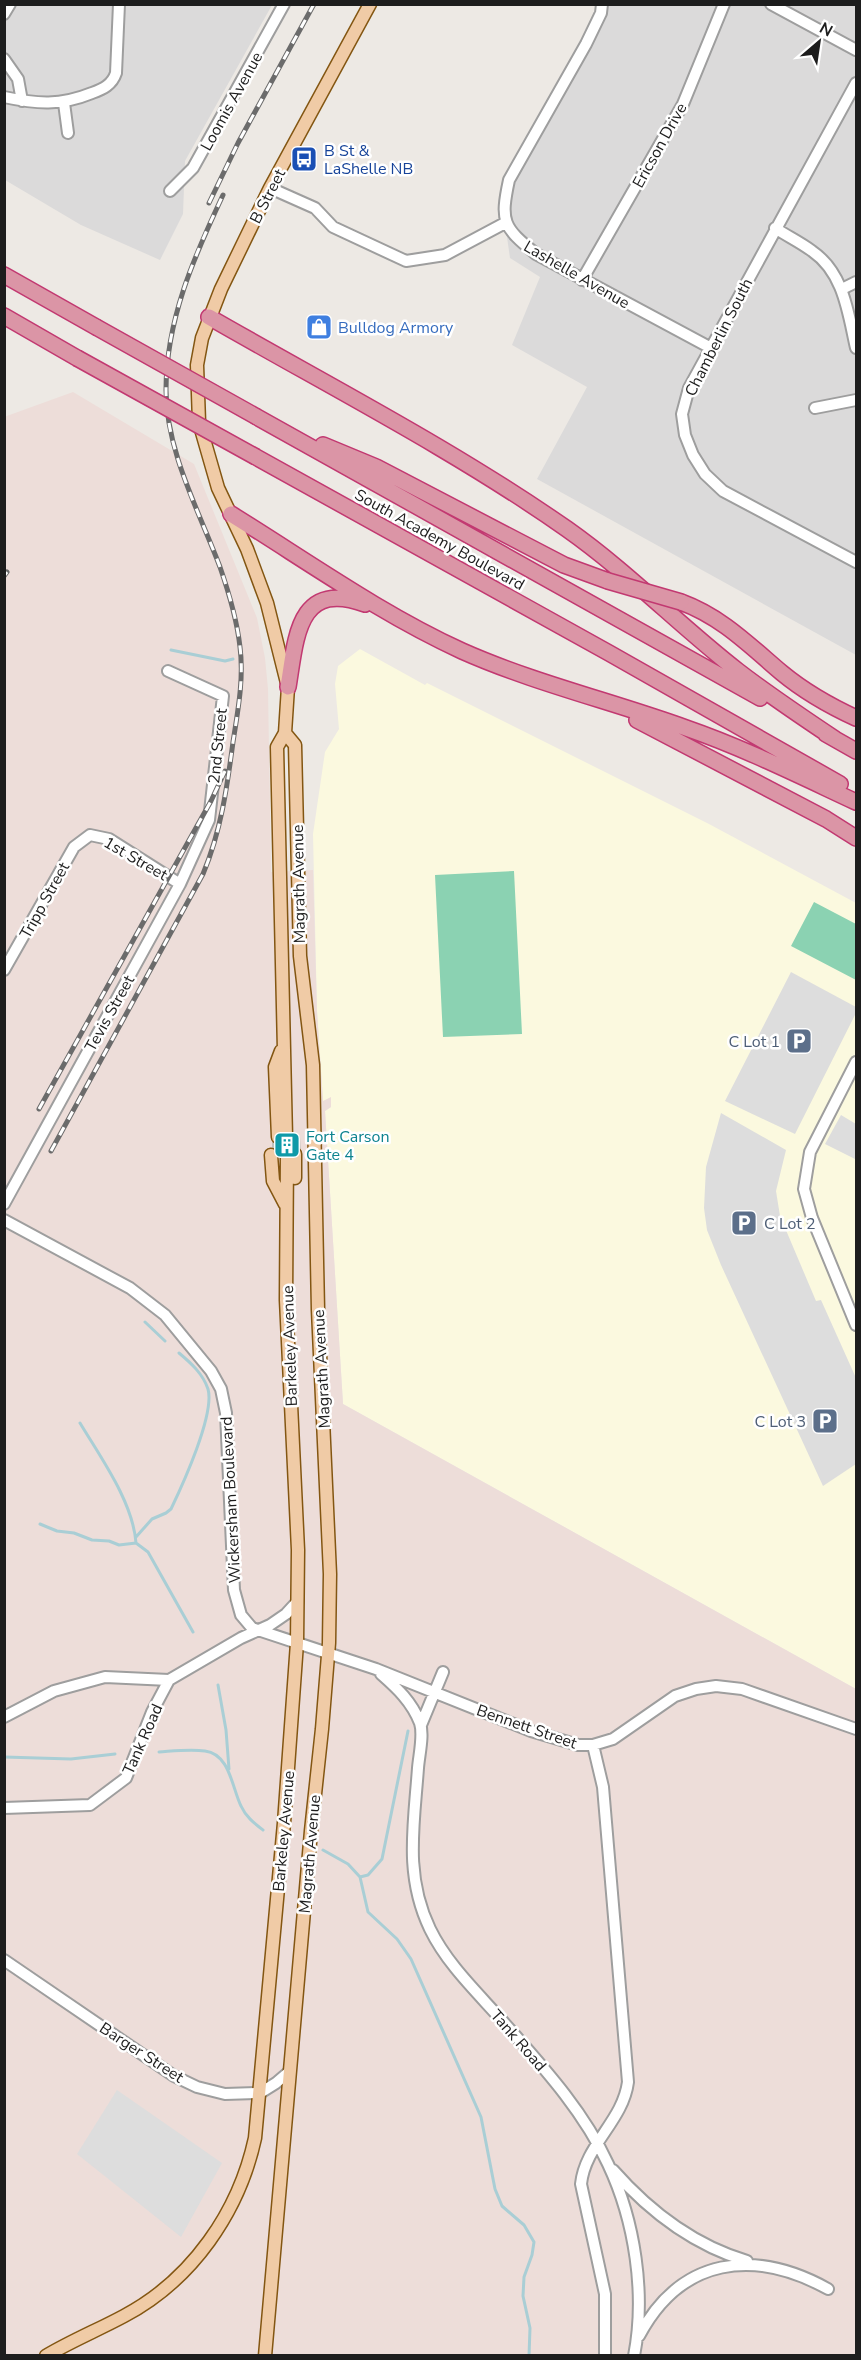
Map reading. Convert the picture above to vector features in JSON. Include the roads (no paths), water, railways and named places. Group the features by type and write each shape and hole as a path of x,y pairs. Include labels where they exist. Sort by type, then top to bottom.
{"highway":[{"path":"4,268 36,292"},
{"name":"South Academy Boulevard","path":"4,275 856,751"},
{"name":"South Academy Boulevard","path":"4,316 609,653 856,794"},
{"path":"209,317 529,502 620,570 737,671 834,739"},
{"path":"257,417 376,467 564,565 681,602 711,616 728,627 800,686 819,699 856,718"},
{"path":"231,514 392,614 463,651 517,673 686,728 856,802"},
{"path":"288,687 300,623 320,602 347,598 392,614"},
{"path":"588,696 666,734 806,808 856,838"}],"main road":[{"name":"B Street","path":"197,399 197,365 209,317 270,188 370,4"},
{"name":"Magrath Avenue","path":"197,399 199,422 218,488 267,603 288,687 285,733 295,745 300,956 313,1065 318,1310 330,1563 328,1652 265,2355"},
{"path":"284,1044 269,1088 282,1137 284,1044 277,747 285,733"},
{"name":"Barkeley Avenue","path":"46,2355 124,2316 146,2302 181,2273 208,2243 230,2207 243,2179 255,2138 284,1823 297,1643 298,1550 286,1300 287,1208 294,1186 283,1154 273,1181 287,1208"}],"street":[{"path":"4,14 10,4"},
{"path":"4,97 22,101 64,103 104,89 113,81 116,73 119,4"},
{"name":"Loomis Avenue","path":"170,191 193,168 284,4"},
{"path":"270,188 315,208 333,227 406,261 445,255 505,223 504,203 509,180 586,44 601,13 602,4"},
{"name":"Ericson Drive","path":"582,280 683,104 724,4"},
{"path":"771,4 856,50"},
{"path":"4,59 18,79 22,101"},
{"name":"Chamberlin South","path":"856,83 689,388 682,414 685,435 693,456 705,474 723,491 856,562"},
{"path":"64,103 68,133"},
{"name":"Lashelle Avenue","path":"505,223 518,240 536,254 711,348"},
{"path":"775,228 813,252 830,268 842,289 856,348"},
{"path":"842,289 856,282"},
{"path":"815,408 856,400"},
{"name":"2nd Street","path":"168,671 223,696 209,820"},
{"name":"Tevis Street","path":"4,1204 180,884 209,820"},
{"name":"1st Street","path":"90,835 109,839 180,884"},
{"name":"Tripp Street","path":"4,970 74,847 90,835"},
{"path":"856,1062 810,1152 804,1189 812,1218 856,1325"},
{"name":"Wickersham Boulevard","path":"4,1220 144,1298 165,1315 212,1371 221,1389 226,1413 234,1590 244,1621 258,1631"},
{"path":"169,1680 286,1614 298,1601"},
{"path":"258,1631 328,1652"},
{"name":"Bennett Street","path":"328,1652 562,1742 578,1745 593,1745 613,1739 675,1696 696,1689 716,1686 742,1689 856,1729"},
{"path":"376,1669 406,1698 421,1725"},
{"name":"Tank Road","path":"443,1671 421,1725 412,1862 418,1897 426,1919 449,1958 574,2107 608,2164 620,2196 632,2240 638,2287 634,2355"},
{"name":"Tank Road","path":"4,1717 54,1691 105,1677 169,1680 152,1712 126,1778 90,1805 4,1808"},
{"path":"593,1745 603,1787 628,2082 621,2108 586,2160 582,2171 581,2184 605,2294 606,2355"},
{"name":"Barger Street","path":"4,1959 174,2076 225,2094 260,2093"},
{"path":"260,2093 290,2071"},
{"path":"608,2164 647,2206 673,2226 718,2251 756,2264 796,2273 828,2289"},
{"path":"636,2342 660,2304 684,2284 716,2269 756,2264"}],"waterway":[{"path":"171,650 225,661 233,659"},
{"path":"145,1322 165,1341"},
{"path":"136,1537 152,1519 171,1509 197,1449 207,1415 209,1400 206,1384 196,1369 179,1353"},
{"path":"80,1423 122,1496 134,1528 136,1543 148,1552 193,1632"},
{"path":"40,1524 92,1540 109,1541 119,1545 136,1543"},
{"path":"218,1685 226,1730 229,1769"},
{"path":"360,1877 368,1875 382,1859 408,1731"},
{"path":"159,1752 205,1751 220,1758 229,1773 243,1810 250,1820 263,1830"},
{"path":"4,1757 71,1759 115,1754"},
{"path":"323,1850 348,1864 360,1877 368,1912 397,1939 411,1959 481,2117 495,2189 502,2206 524,2225 534,2242 524,2277 523,2296 530,2328 529,2356"}],"tunnel":[{"path":"278,1137 278,1154"},
{"path":"294,1137 295,1154"}],"railway":[{"path":"209,203 238,143 314,4"},
{"path":"51,1151 203,874 219,825 226,793 240,694 239,637 220,567 185,480 171,436 166,390 167,364 176,314 192,265 223,195"},
{"path":"4,576 7,572"},
{"path":"39,1109 211,801 225,771"}],"place":[{"name":"B St & LaShelle NB","path":"304,159"},
{"name":"Bulldog Armory","path":"319,327"},
{"name":"C Lot 1","path":"799,1041"},
{"name":"Fort Carson Gate 4","path":"287,1145"},
{"name":"C Lot 2","path":"744,1223"},
{"name":"C Lot 3","path":"825,1421"}]}
